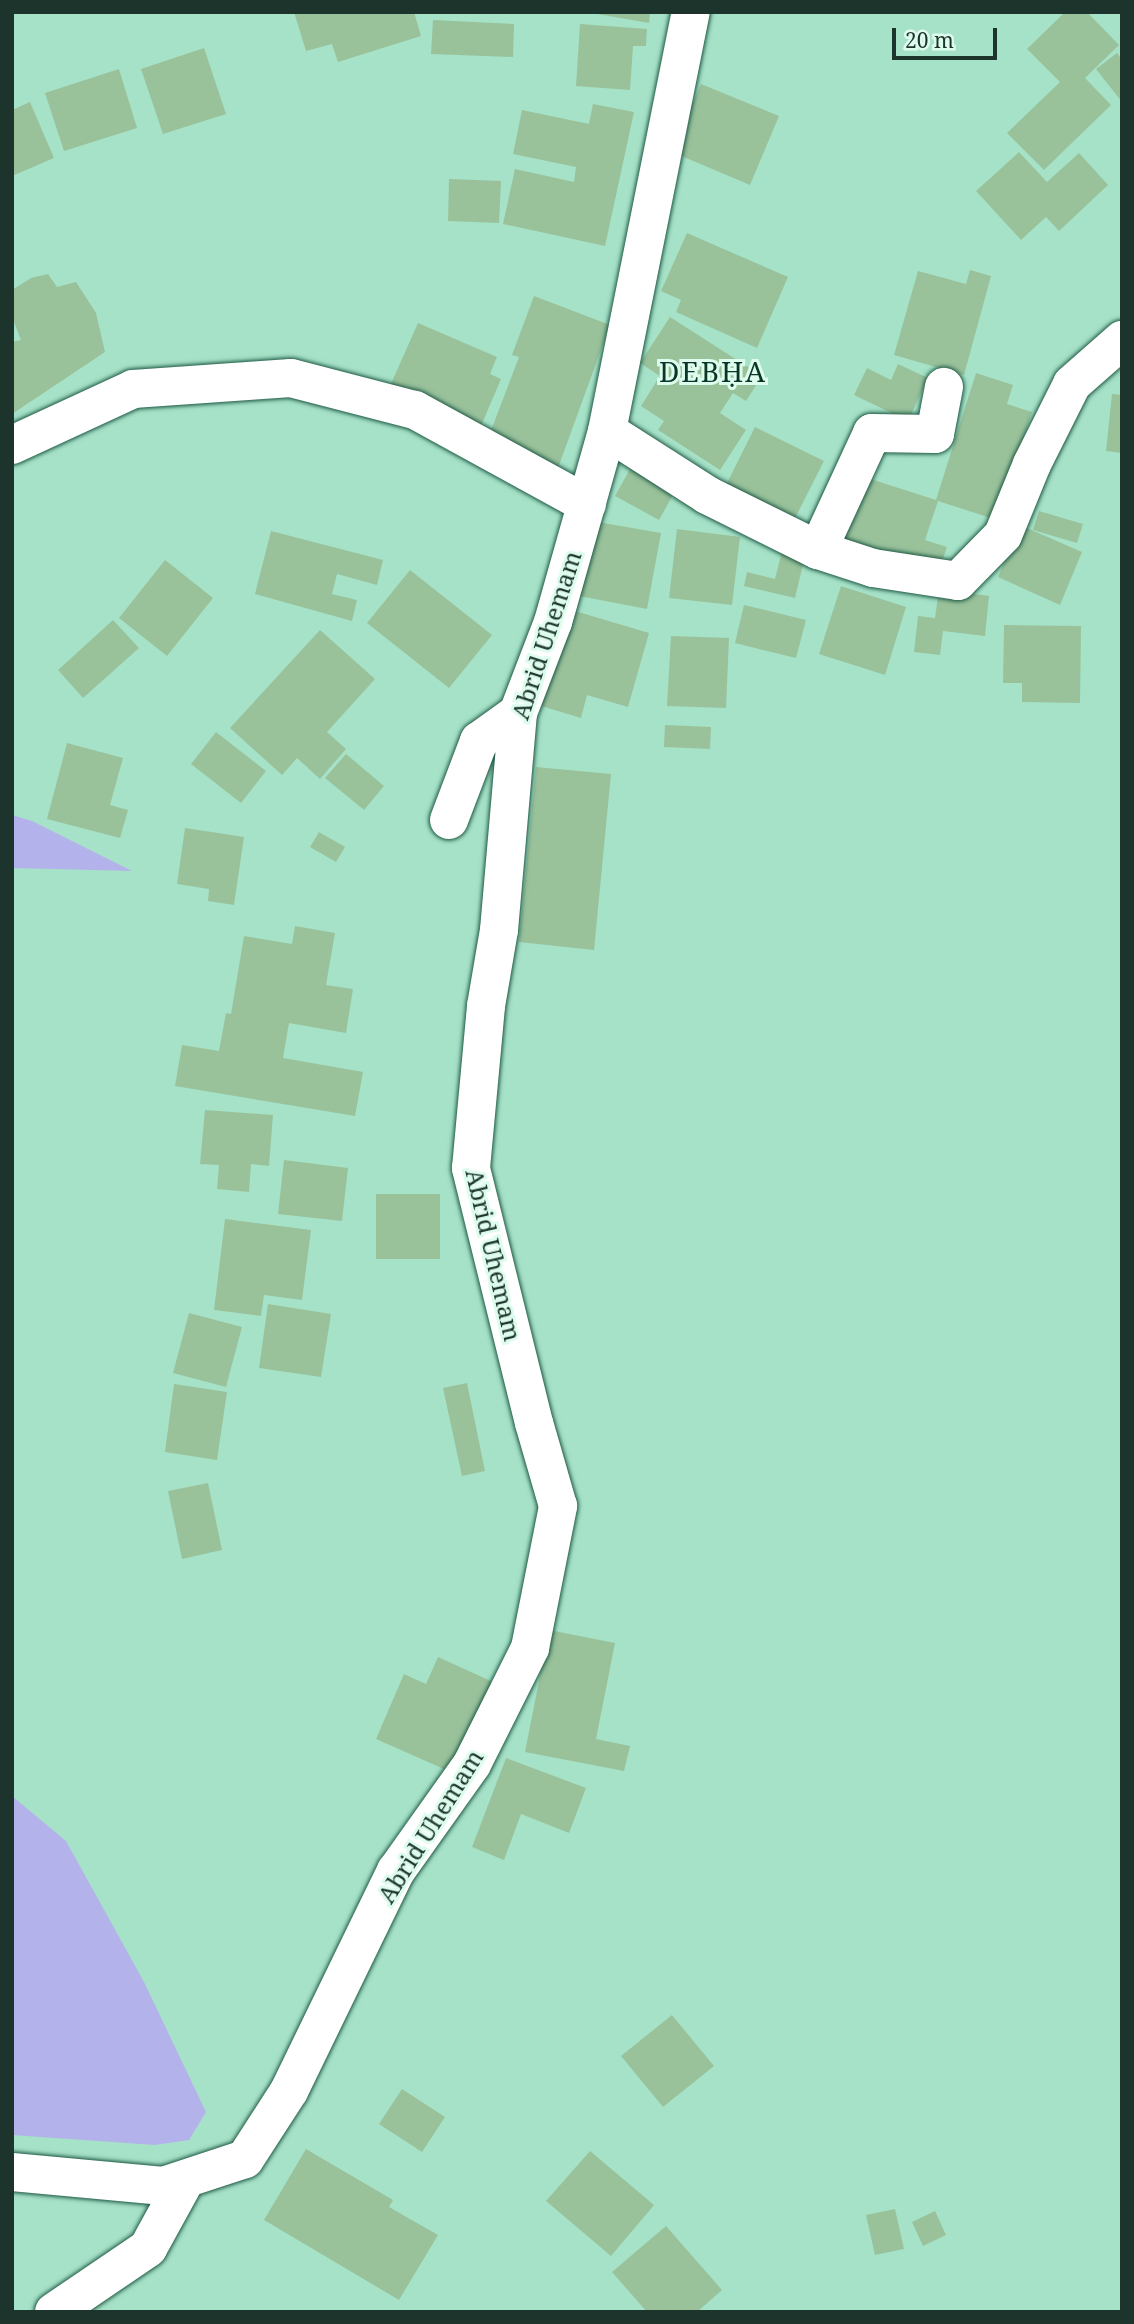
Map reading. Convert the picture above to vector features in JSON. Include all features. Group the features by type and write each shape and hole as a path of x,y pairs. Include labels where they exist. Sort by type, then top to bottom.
{"street":[{"name":"Abrid Uhemam","path":"12,2172 163,2186 245,2159 289,2091 396,1871 472,1763 530,1648 558,1506 534,1423 471,1168 486,1006 499,930 518,713 553,622 607,431 691,12"},
{"path":"607,431 707,495 818,550 873,568 958,581 1003,535 1032,464 1072,384 1122,340"},
{"path":"12,444 133,389 291,378 415,410 587,504"},
{"path":"818,550 872,433 935,434 944,387"},
{"path":"449,820 479,741 518,713"},
{"path":"54,2312 148,2248 186,2179"}],"shaded area":[{"path":"12,815 32,821 132,871 12,868"},
{"path":"12,1796 66,1841 144,1982 206,2112 189,2140 155,2145 12,2135"}],"building":[{"path":"294,12 414,12 421,36 338,62 332,44 306,51"},
{"path":"586,12 650,12 649,23"},
{"path":"1065,12 1087,12 1119,45 1085,78 1111,105 1044,170 1007,133 1060,82 1027,49"},
{"path":"433,20 514,24 513,57 431,54"},
{"path":"580,24 647,29 646,46 633,46 630,90 576,86"},
{"path":"204,48 226,114 163,134 141,69"},
{"path":"1117,53 1122,59 1122,102 1096,69"},
{"path":"119,69 137,128 64,151 45,93"},
{"path":"701,84 779,116 750,185 672,152"},
{"path":"30,102 54,158 12,176 12,110"},
{"path":"593,104 634,112 605,246 503,224 515,169 574,182 576,167 513,154 522,110 589,124"},
{"path":"1019,152 1047,182 1079,153 1108,185 1059,231 1046,217 1021,240 976,191"},
{"path":"449,179 501,181 499,223 448,221"},
{"path":"687,233 788,277 757,348 676,312 681,300 661,291"},
{"path":"970,270 991,276 964,375 894,355 918,271 966,284"},
{"path":"48,274 57,287 76,282 96,313 105,352 12,414 12,342 21,340 12,317 12,290 31,278"},
{"path":"534,296 610,325 558,468 487,441 519,357 512,355"},
{"path":"670,317 762,376 746,401 733,393 720,413 746,430 720,470 658,430 664,421 641,406 660,376 640,363"},
{"path":"418,323 497,357 490,374 501,379 478,433 390,386"},
{"path":"898,364 928,378 908,421 854,395 867,368 891,380"},
{"path":"976,373 1013,385 1007,404 1032,412 997,520 938,501 925,540 947,547 939,570 838,538 858,475 936,500"},
{"path":"1112,394 1122,395 1122,453 1106,451"},
{"path":"755,427 824,461 791,526 723,491"},
{"path":"635,460 679,484 659,520 615,496"},
{"path":"1039,511 1083,524 1077,543 1033,530"},
{"path":"592,521 661,533 647,609 579,596"},
{"path":"1020,525 1082,552 1060,605 998,577"},
{"path":"677,529 740,537 732,605 669,598"},
{"path":"271,531 383,560 377,585 337,574 332,594 357,600 352,621 255,594"},
{"path":"782,551 805,556 795,598 744,586 747,572 775,579"},
{"path":"165,560 213,598 167,656 119,618"},
{"path":"410,570 492,635 449,688 367,623"},
{"path":"841,586 906,607 885,675 819,654"},
{"path":"939,589 989,596 985,636 943,631 940,655 914,652 918,616 935,618"},
{"path":"744,605 806,620 796,658 735,643"},
{"path":"565,608 649,633 628,707 587,695 581,718 538,705"},
{"path":"113,620 139,648 83,698 58,670"},
{"path":"1004,625 1081,626 1080,703 1022,702 1022,683 1003,683"},
{"path":"320,630 375,679 327,732 346,749 320,779 297,758 282,775 230,728"},
{"path":"671,636 729,638 726,708 667,706"},
{"path":"665,725 711,727 710,749 664,747"},
{"path":"216,732 266,771 241,803 191,764"},
{"path":"67,743 123,758 110,805 128,810 120,838 47,819"},
{"path":"346,754 384,786 364,810 325,778"},
{"path":"536,767 611,774 594,950 519,942"},
{"path":"185,828 244,837 234,905 208,901 209,889 177,884"},
{"path":"319,832 345,847 336,862 310,847"},
{"path":"295,926 335,933 326,985 353,989 346,1033 289,1023 283,1058 363,1072 355,1116 175,1086 182,1045 219,1051 226,1013 231,1014 244,936 292,944"},
{"path":"205,1110 273,1115 269,1166 251,1164 249,1192 217,1189 219,1165 200,1164"},
{"path":"284,1160 348,1168 342,1221 278,1214"},
{"path":"376,1194 440,1194 440,1259 376,1259"},
{"path":"225,1219 311,1230 302,1300 264,1295 261,1316 214,1310"},
{"path":"268,1304 331,1314 321,1377 259,1368"},
{"path":"189,1313 242,1327 226,1387 173,1373"},
{"path":"467,1383 485,1471 462,1476 443,1388"},
{"path":"174,1384 227,1392 217,1460 165,1452"},
{"path":"208,1483 222,1550 182,1559 168,1491"},
{"path":"549,1630 615,1643 596,1739 630,1746 624,1771 525,1752"},
{"path":"438,1657 493,1682 453,1773 376,1739 404,1674 426,1684"},
{"path":"506,1758 586,1788 569,1833 521,1814 504,1860 472,1847"},
{"path":"672,2015 714,2066 663,2107 621,2056"},
{"path":"402,2089 445,2117 422,2152 379,2124"},
{"path":"306,2149 393,2200 389,2207 438,2235 399,2300 264,2220"},
{"path":"590,2151 654,2205 611,2256 546,2201"},
{"path":"895,2209 904,2249 875,2255 866,2215"},
{"path":"935,2211 946,2235 923,2246 912,2222"},
{"path":"666,2226 722,2290 697,2312 647,2312 612,2272"}],"district":[{"name":"DEBḤA","path":"713,371"}]}
